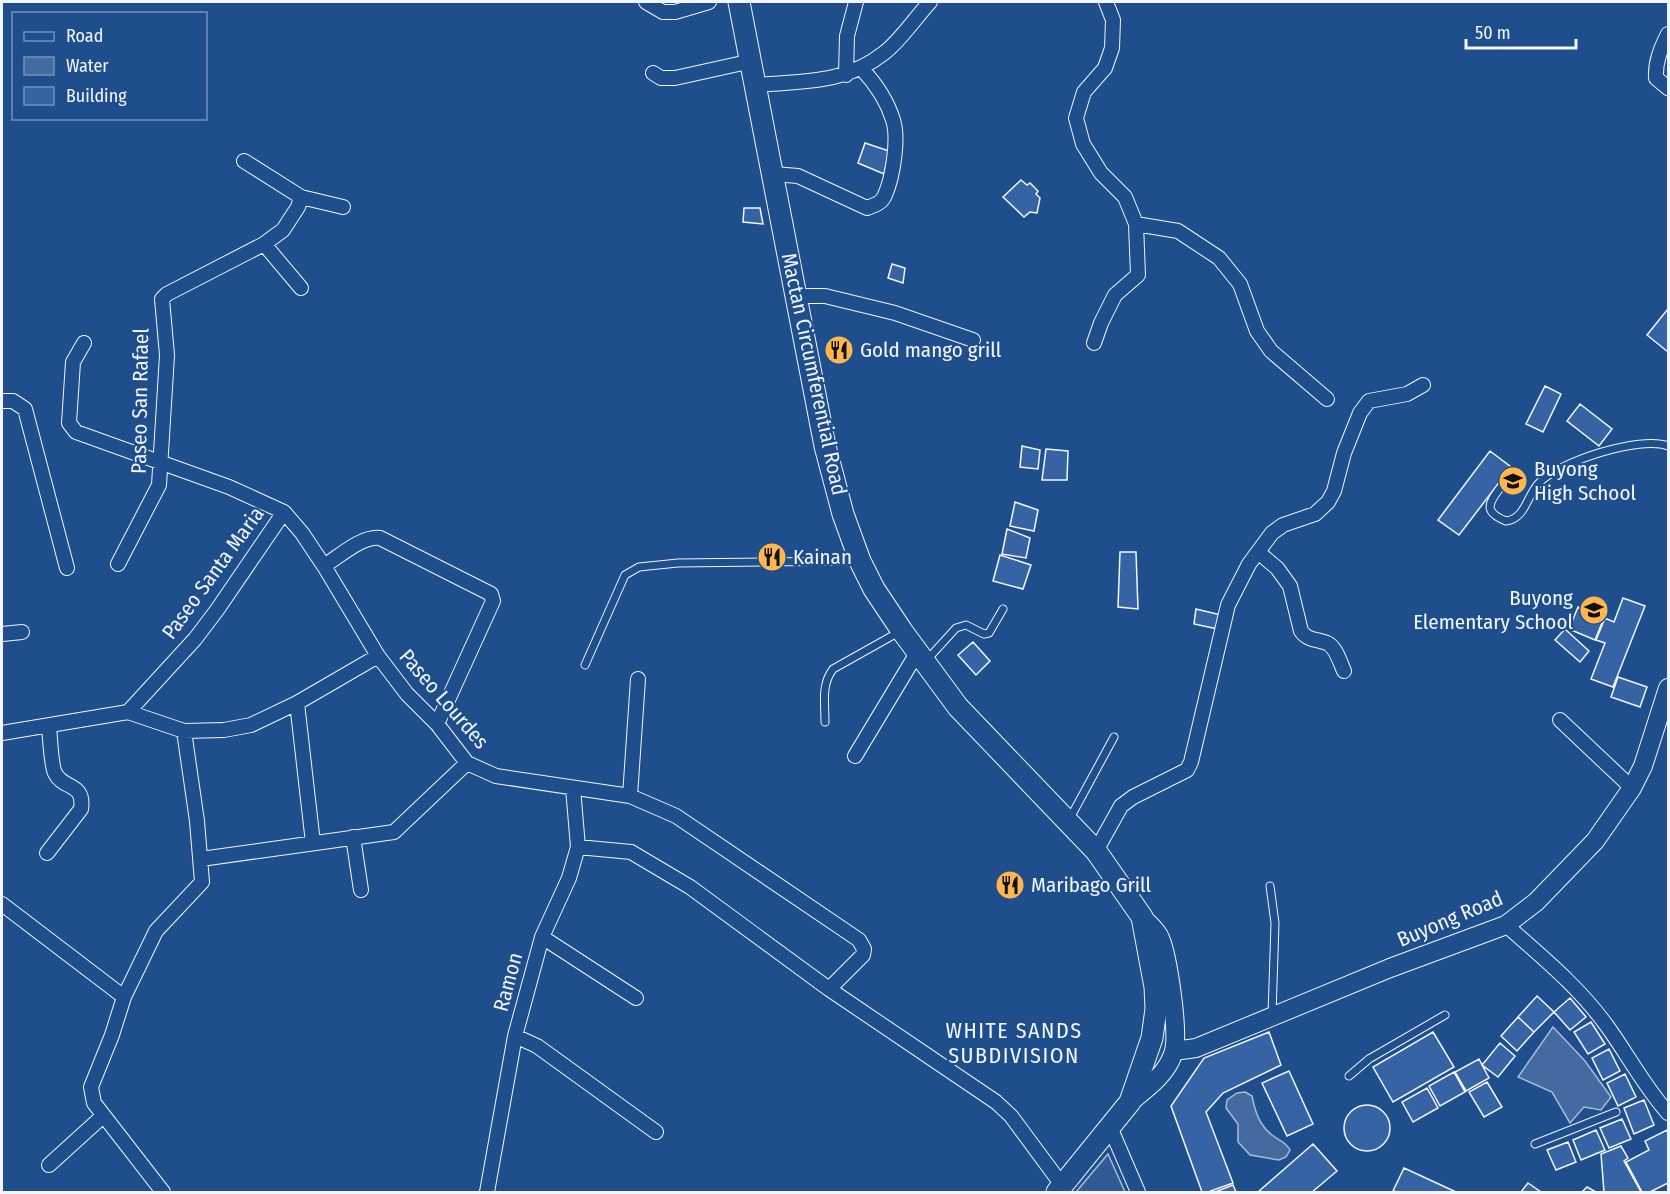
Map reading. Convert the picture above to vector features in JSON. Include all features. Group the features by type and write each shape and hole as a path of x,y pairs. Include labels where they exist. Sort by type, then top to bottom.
{"main road":[{"name":"Mactan Circumferential Road","path":"739,2 825,446 843,514 860,561 874,589 902,631 958,707 1096,851 1142,917 1152,968 1156,1009 1152,1038 1130,1102 1060,1189"}],"street":[{"path":"646,2 663,12 675,12 709,2"},
{"path":"846,75 847,36 856,2"},
{"path":"756,85 820,80 846,75 861,68 886,52 930,2"},
{"path":"1094,343 1114,296 1138,275 1136,224 1125,197 1101,173 1083,144 1076,118 1084,92 1105,68 1112,48 1113,20 1106,2"},
{"path":"1668,34 1657,59 1656,78 1668,88"},
{"path":"653,73 662,78 675,78 752,61"},
{"path":"774,174 798,176 867,208 878,204 885,196 896,137 893,120 878,86 861,68"},
{"path":"244,161 301,197 343,207"},
{"name":"Paseo San Rafael","path":"118,564 159,485 167,355 162,299 167,294 264,244 283,230 298,207 301,197"},
{"path":"1136,224 1178,231 1219,258 1240,284 1257,331 1271,351 1327,399"},
{"path":"264,244 301,288"},
{"path":"797,297 825,296 895,313 973,340"},
{"name":"Paseo Lourdes","path":"84,343 73,362 69,423 72,429 229,487 284,512 302,533 324,566 378,656 407,694 437,724 467,763 496,776 630,796 676,816 859,940 864,949 863,955 829,989"},
{"path":"1096,851 1120,806 1187,770 1191,762 1228,605 1249,564 1272,533 1282,525 1315,514 1328,502 1334,491 1344,453 1360,413 1369,401 1407,394 1423,385"},
{"path":"2,401 13,401 25,409 67,568"},
{"name":"Paseo Santa Maria","path":"128,712 195,639 284,512"},
{"path":"324,566 364,540 372,537 380,538 491,594 493,601 437,724"},
{"path":"1258,552 1277,568 1290,586 1301,631 1305,636 1328,643 1337,654 1344,671"},
{"path":"2,634 22,632"},
{"path":"2,733 128,712 184,731 224,730 251,725 378,656"},
{"path":"855,756 921,658"},
{"path":"630,796 638,679"},
{"name":"Buyong Road","path":"1174,1051 1196,1048 1390,968 1506,925 1536,902 1595,841 1632,788 1643,766 1668,688"},
{"path":"297,702 313,843"},
{"path":"1560,720 1632,788"},
{"path":"47,853 81,809 82,800 79,792 55,773 49,726"},
{"path":"163,1192 94,1103 91,1087 112,1035 124,997 156,931 202,882 184,731"},
{"path":"201,859 394,832 467,763"},
{"name":"Ramon","path":"487,1192 515,1036 542,938 569,878 578,847 573,788"},
{"path":"353,837 361,890"},
{"path":"578,847 631,852 690,887 829,989 996,1102 1011,1116 1060,1189"},
{"path":"2,904 124,997"},
{"path":"1130,1102 1160,1076 1174,1051 1173,1009 1167,961 1159,936 1142,917"},
{"path":"1506,925 1561,974 1586,1000 1668,1113"},
{"path":"542,938 636,998"},
{"path":"515,1036 537,1046 656,1132"},
{"path":"49,1165 103,1116"},
{"path":"1110,1127 1138,1192"}],"lane":[{"path":"1505,481 1490,503 1490,508 1495,517 1506,521 1518,517 1538,483 1569,464 1595,454 1637,444 1658,442 1668,446"},
{"path":"585,665 625,575 639,567 678,563 860,561"},
{"path":"921,658 956,628 966,625 984,634 989,633 1003,609"},
{"path":"825,722 824,686 827,676 833,669 902,631"},
{"path":"1068,822 1114,737"},
{"path":"1270,885 1275,923 1272,1017"},
{"path":"1350,1076 1369,1059 1445,1015"},
{"path":"1535,1144 1616,1112"}],"shaded area":[{"path":"1108,1154 1125,1192 1076,1192"}],"water":[{"path":"1553,1027 1585,1061 1611,1097 1601,1110 1584,1107 1570,1123 1552,1092 1518,1077"},
{"path":"1245,1092 1252,1096 1256,1112 1264,1127 1290,1150 1286,1157 1279,1160 1250,1155 1238,1142 1238,1124 1226,1108 1227,1100 1237,1093"}],"building":[{"path":"865,143 889,151 884,174 858,163"},
{"path":"1021,180 1027,185 1030,183 1038,191 1036,194 1040,198 1037,213 1030,212 1024,217 1003,197"},
{"path":"744,208 760,208 763,224 743,222"},
{"path":"892,264 905,268 903,283 888,278"},
{"path":"1668,311 1668,352 1647,335"},
{"path":"1545,386 1561,394 1543,432 1526,424"},
{"path":"1580,404 1612,429 1599,446 1567,421"},
{"path":"1022,446 1040,450 1038,469 1020,467"},
{"path":"1046,449 1068,451 1067,480 1042,480"},
{"path":"1490,451 1511,467 1459,535 1438,520"},
{"path":"1015,502 1038,510 1034,531 1010,526"},
{"path":"1007,529 1030,538 1026,558 1002,554"},
{"path":"1120,552 1136,552 1138,609 1118,607"},
{"path":"1000,555 1031,565 1023,589 993,581"},
{"path":"1623,598 1645,606 1613,687 1591,679 1605,643 1596,640 1605,618 1614,622"},
{"path":"1578,607 1604,618 1595,640 1569,629"},
{"path":"1196,609 1221,615 1218,629 1194,624"},
{"path":"1565,629 1589,651 1580,662 1555,640"},
{"path":"973,642 990,661 976,675 958,655"},
{"path":"1618,677 1647,687 1640,707 1611,697"},
{"path":"1537,996 1554,1012 1534,1032 1518,1017"},
{"path":"1570,998 1586,1017 1570,1030 1554,1012"},
{"path":"1518,1017 1534,1032 1517,1051 1501,1036"},
{"path":"1591,1022 1605,1044 1588,1054 1574,1032"},
{"path":"1269,1032 1281,1065 1223,1093 1206,1112 1233,1183 1202,1192 1171,1106 1204,1058"},
{"path":"1433,1032 1454,1067 1393,1102 1373,1067"},
{"path":"1500,1043 1515,1056 1498,1077 1482,1065"},
{"path":"1609,1049 1620,1071 1603,1080 1592,1058"},
{"path":"1479,1059 1489,1078 1466,1091 1455,1072"},
{"path":"1289,1071 1313,1124 1287,1136 1262,1083"},
{"path":"1454,1072 1465,1092 1440,1106 1429,1086"},
{"path":"1625,1074 1636,1097 1618,1106 1607,1083"},
{"path":"1487,1082 1502,1107 1484,1117 1469,1092"},
{"path":"1427,1088 1438,1108 1413,1122 1402,1102"},
{"path":"1644,1100 1654,1125 1634,1134 1624,1108"},
{"path":"1367,1105 1383,1112 1390,1128 1383,1144 1367,1151 1351,1144 1344,1128 1351,1112"},
{"path":"1622,1119 1631,1139 1609,1148 1600,1128"},
{"path":"1596,1130 1605,1150 1581,1160 1573,1140"},
{"path":"1667,1130 1668,1183 1650,1192 1642,1192 1626,1162 1649,1150 1645,1141"},
{"path":"1568,1142 1576,1162 1556,1170 1547,1150"},
{"path":"1313,1144 1337,1171 1312,1192 1258,1192"},
{"path":"1621,1146 1628,1158 1624,1161 1641,1192 1604,1192 1601,1154"},
{"path":"1404,1168 1456,1192 1393,1191"},
{"path":"1528,1183 1541,1192 1521,1192"},
{"path":"1233,1185 1236,1192 1215,1192"},
{"path":"1587,1187 1596,1192 1582,1192"}],"place":[{"name":"Gold mango grill","path":"839,350"},
{"name":"Buyong High School","path":"1513,481"},
{"name":"Kainan","path":"772,557"},
{"name":"Buyong Elementary School","path":"1594,610"},
{"name":"Maribago Grill","path":"1010,885"}],"district":[{"name":"WHITE SANDS SUBDIVISION","path":"1014,1042"}]}
